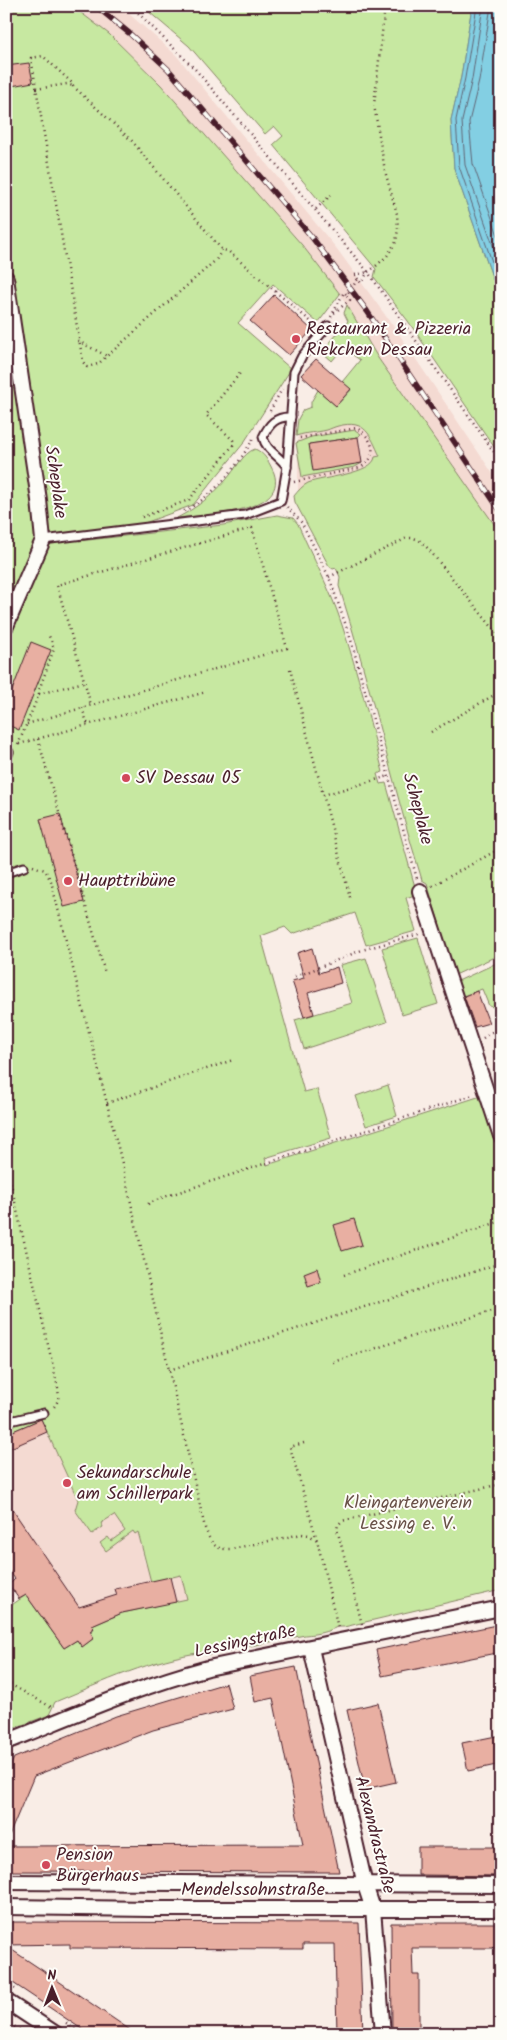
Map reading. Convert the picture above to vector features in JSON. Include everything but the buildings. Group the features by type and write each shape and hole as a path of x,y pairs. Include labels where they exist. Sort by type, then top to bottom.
{"street":[{"name":"Scheplake","path":"6,278 39,500 43,540"},
{"path":"6,626 43,540"},
{"path":"420,891 501,1136"},
{"name":"Lessingstraße","path":"6,1742 133,1690 170,1678 208,1668 501,1608"},
{"name":"Alexandrastraße","path":"311,1648 365,1885 373,1909 383,2034"},
{"name":"Mendelssohnstraße","path":"6,1882 501,1885"},
{"name":"Mendelssohnstraße","path":"6,1907 501,1909"},
{"path":"6,2001 56,2034"}],"lane":[{"path":"281,501 290,441 294,372 302,356 326,329"},
{"path":"287,467 281,458 269,450 263,437 275,420 280,417 291,417"},
{"name":"Scheplake","path":"43,540 245,515 281,501"},
{"path":"6,760 8,751"},
{"path":"6,873 24,867"},
{"path":"6,1422 44,1413"}],"path":[{"path":"131,6 195,69 368,272 501,462"},
{"path":"346,296 358,279 361,283 368,272 387,256 396,242 398,229 397,214 385,171 374,106 385,6"},
{"path":"222,250 216,260 98,364 88,367 83,362 78,342 31,58 42,56 132,141 222,250 228,251 326,329 332,314 344,292 350,300 332,314"},
{"path":"36,89 67,84 73,86"},
{"path":"316,209 331,195"},
{"path":"78,342 107,356"},
{"path":"145,528 142,516 188,500 234,444 233,440 206,415 241,372"},
{"path":"269,412 294,372"},
{"path":"285,484 359,468 367,464 372,458 373,453 367,437 357,428 306,436 290,441"},
{"path":"181,512 196,505 208,496 235,467 255,436"},
{"name":"Scheplake","path":"281,501 302,522 329,577 351,640 389,776 404,839 420,891"},
{"path":"28,724 287,648 252,528 56,585 91,705"},
{"path":"329,577 407,538 420,540 501,638"},
{"path":"19,744 28,724 39,694 38,690 54,649 49,636"},
{"path":"290,669 351,901"},
{"path":"39,694 84,682"},
{"path":"431,732 501,691"},
{"path":"8,751 19,744 206,692"},
{"path":"82,708 88,725"},
{"path":"38,739 105,973"},
{"path":"324,796 389,776"},
{"path":"420,891 438,884 501,848"},
{"path":"24,867 30,866 45,870 51,881 107,1103 205,1528 215,1546 222,1549 231,1549 302,1534 309,1535 317,1540"},
{"path":"295,977 362,950 433,930"},
{"path":"471,1045 501,1026"},
{"path":"107,1103 233,1060"},
{"path":"148,1204 161,1198 487,1091"},
{"path":"6,1163 58,1388 59,1397 57,1404 44,1413"},
{"path":"344,1275 501,1221"},
{"path":"169,1370 501,1263"},
{"path":"333,1362 501,1308"},
{"path":"304,1443 290,1448 317,1540 341,1641"},
{"path":"365,1636 337,1530 338,1525 342,1522 501,1484"},
{"path":"6,1598 14,1592"},
{"path":"6,1682 50,1706 66,1718"},
{"path":"6,2021 26,2034"}],"shaded area":[{"path":"72,6 120,6 176,55 337,249 399,334 501,486 501,534 378,358 340,294 302,245 161,85 109,34"},
{"path":"336,406 365,425 384,463 298,502 298,426"},
{"name":"Sekundarschule am Schillerpark","path":"109,1392 145,1564 182,1555 193,1598 94,1628 94,1638 82,1647 64,1648 26,1595 19,1599 9,1585 15,1579 6,1566 6,1434"}],"green space":[{"name":"Kleingartenverein Lessing e. V.","path":"6,6 72,6 109,34 161,85 302,245 340,294 318,323 273,284 238,323 291,369 243,444 193,505 142,524 77,532 79,541 223,525 277,515 293,518 298,524 332,599 342,625 364,698 383,772 377,774 380,784 386,783 417,894 406,898 416,931 366,945 355,913 292,934 285,927 261,936 304,1092 317,1089 331,1138 265,1158 267,1165 484,1095 501,1150 501,1590 318,1633 205,1655 204,1652 166,1660 128,1672 55,1702 49,1715 6,1731 6,1609 26,1595 64,1648 77,1640 82,1647 94,1638 90,1631 94,1629 92,1626 122,1613 187,1599 181,1575 151,1582 138,1532 135,1534 133,1531 106,1551 100,1543 108,1537 111,1541 125,1531 114,1515 101,1523 103,1527 92,1534 75,1510 78,1500 41,1419 6,1434"},
{"path":"142,6 472,6 461,77 451,120 454,168 501,302 501,457 408,321 374,277 376,269 273,145 283,136 274,126 265,134 189,46"},
{"path":"347,305 378,358 501,534 501,954 455,975 427,883 422,880 411,843 339,586 340,577 336,568 333,569 329,566 295,502 294,496 308,483 357,471 372,463 375,457 380,456 366,430 355,425 347,424 296,436 298,419 303,410 311,407 311,402 318,390 336,406 351,390 342,382 360,360 343,348 332,361 322,352 348,321 344,313"},
{"path":"355,430 361,434 358,437 310,444 313,470 362,463 355,467 302,477 296,443 311,437"},
{"path":"255,449 264,456 274,473 275,487 268,497 239,510 177,518 197,506 221,486 243,458"},
{"path":"418,938 438,1004 402,1015 382,948"},
{"path":"366,958 387,1022 304,1049 295,1020 352,1003 340,965"},
{"path":"501,961 501,1005 489,1006 482,989 463,996 458,981"},
{"path":"388,1085 397,1116 366,1126 356,1096"}],"water":[{"path":"472,6 501,6 501,302 454,168 451,120 461,77"}],"railway":[{"path":"96,6 168,69 311,236 367,311 501,512"}],"place":[{"name":"Restaurant & Pizzeria Riekchen Dessau","path":"296,339"},
{"name":"SV Dessau 05","path":"126,778"},
{"name":"Haupttribüne","path":"68,881"},
{"name":"Sekundarschule am Schillerpark","path":"67,1483"},
{"name":"Pension Bürgerhaus","path":"46,1865"}]}
